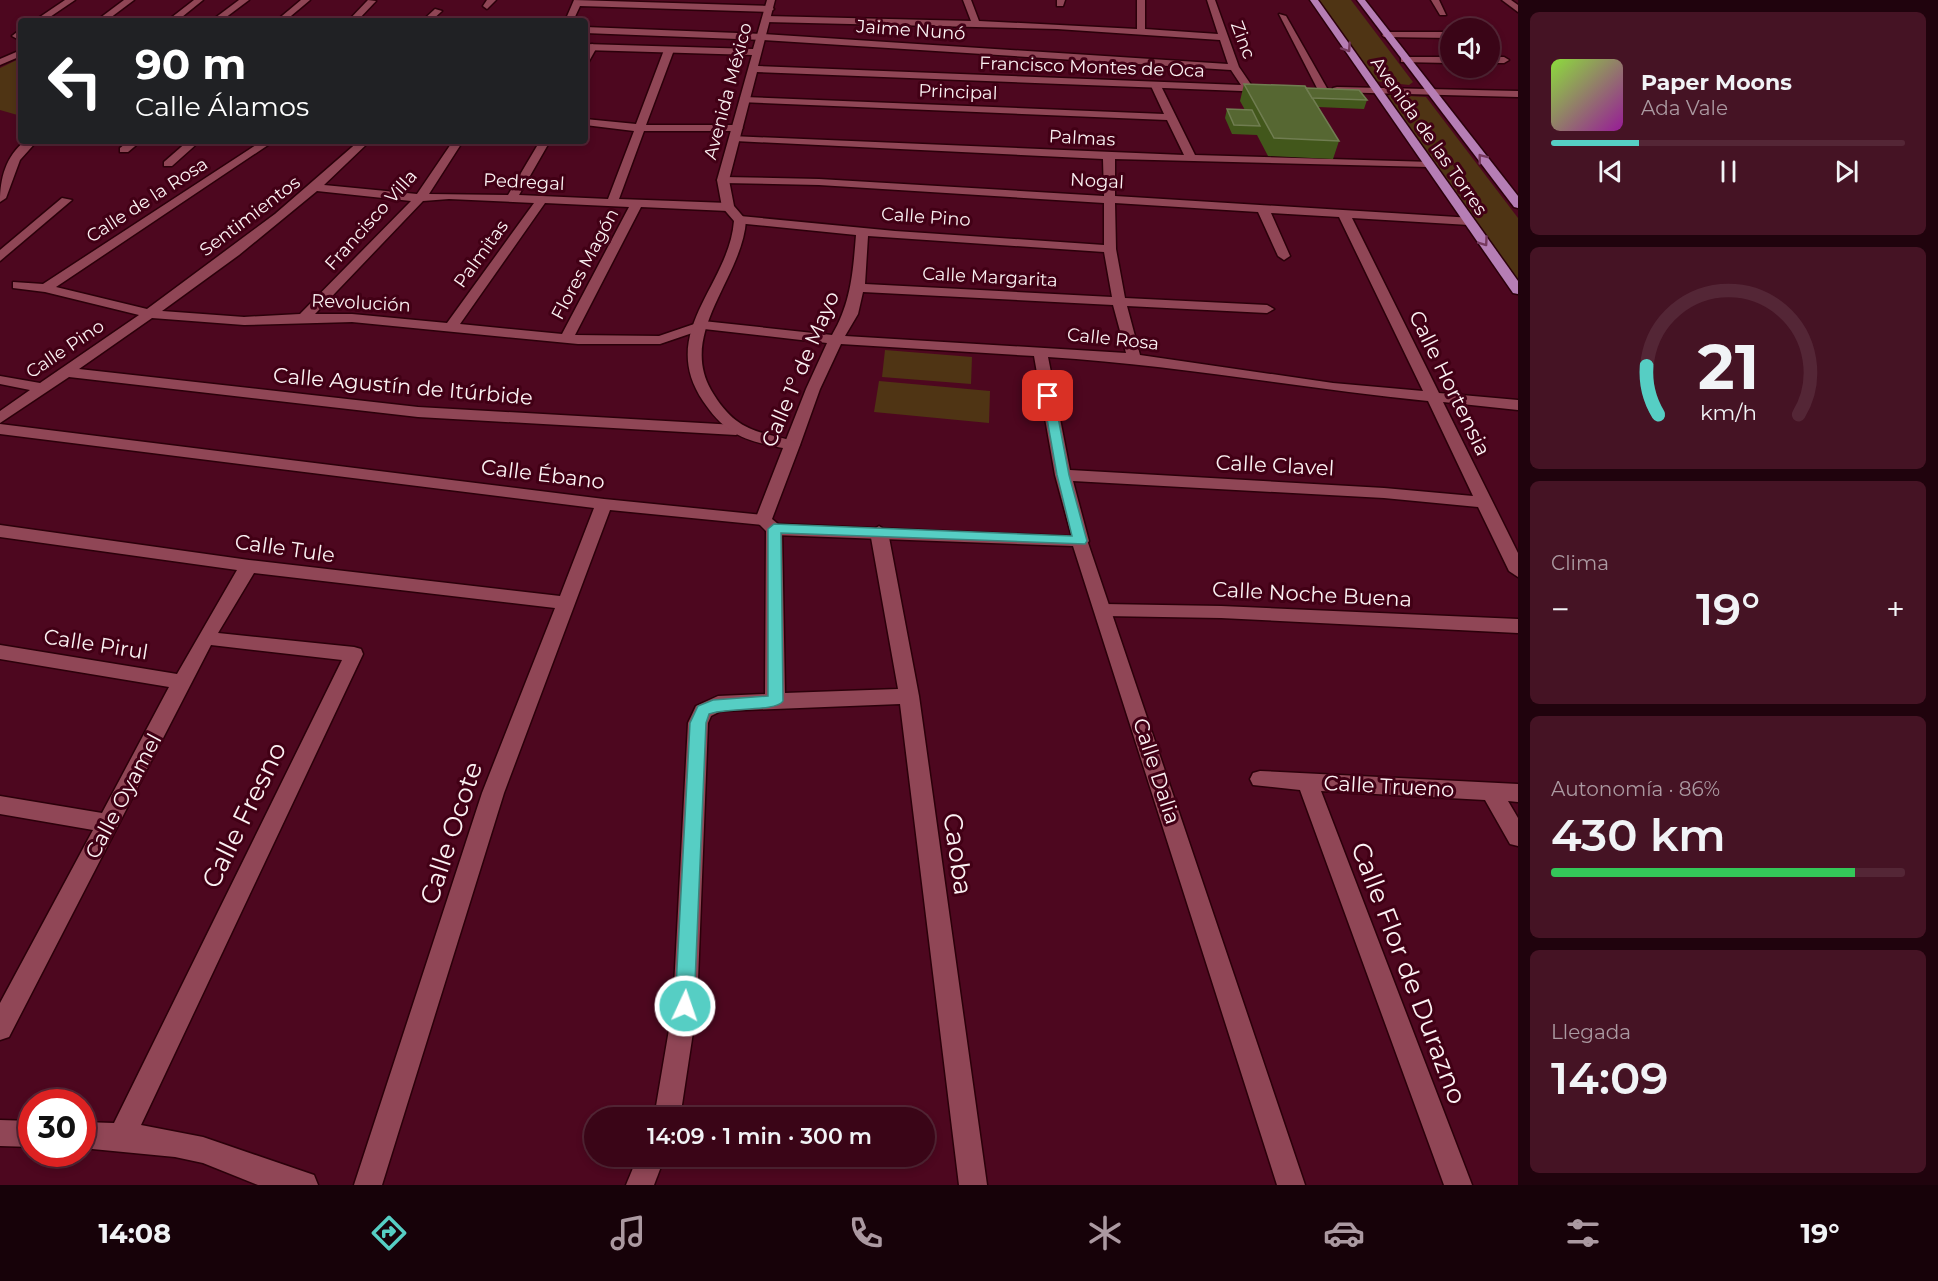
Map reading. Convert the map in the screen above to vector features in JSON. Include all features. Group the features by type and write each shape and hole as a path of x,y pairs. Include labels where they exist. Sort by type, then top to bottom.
{"main road":[{"name":"Avenida de las Torres","path":"1314,0 1518,290"},
{"name":"Avenida de las Torres","path":"1361,0 1404,60 1518,204"}],"street":[{"path":"43,18 70,0"},
{"path":"104,18 130,0"},
{"path":"175,18 199,0"},
{"path":"220,18 245,0"},
{"path":"284,18 306,0"},
{"path":"967,0 976,24"},
{"path":"1141,0 1141,32"},
{"name":"Zinc","path":"1211,0 1234,67 1249,89"},
{"path":"1435,0 1443,13"},
{"path":"1506,0 1518,9"},
{"path":"355,18 372,1"},
{"path":"570,18 578,1 769,9 976,24 1223,37"},
{"name":"Avenida México","path":"728,207 723,180 769,9"},
{"path":"430,18 438,11"},
{"path":"1282,16 1318,90 1518,94"},
{"name":"Jaime Nunó","path":"588,30 763,37 1234,67"},
{"path":"1387,35 1440,35"},
{"path":"588,47 758,52"},
{"path":"612,203 669,50"},
{"path":"0,62 18,54"},
{"path":"1404,60 1440,60"},
{"name":"Francisco Montes de Oca","path":"753,69 1281,89"},
{"path":"1156,86 1191,158"},
{"name":"Principal","path":"744,100 1170,117"},
{"name":"Palmas","path":"588,122 639,128 1109,156 1428,164"},
{"path":"0,198 10,164 28,144"},
{"path":"124,150 132,144"},
{"path":"168,164 191,144"},
{"name":"Calle de la Rosa","path":"45,288 263,144"},
{"name":"Sentimientos","path":"152,314 318,188 362,144"},
{"name":"Francisco Villa","path":"304,318 420,198 456,144"},
{"path":"511,199 543,144"},
{"path":"1109,156 1110,249 1119,302 1134,358"},
{"name":"Nogal","path":"723,180 819,182 1469,221"},
{"name":"Pedregal","path":"318,188 420,198 728,207"},
{"path":"0,257 6,246 66,200"},
{"name":"Palmitas","path":"451,327 541,201"},
{"name":"Flores Magón","path":"566,339 636,205"},
{"path":"728,207 740,220 739,235 693,355 694,372 708,397 736,430 755,438 792,445"},
{"path":"1263,209 1284,256"},
{"name":"Calle Hortensia","path":"1344,214 1431,397 1518,571"},
{"name":"Calle Pino","path":"740,220 1110,249"},
{"name":"Calle 1º de Mayo","path":"768,525 792,445 836,340 851,314 858,288 862,231"},
{"name":"Revolución","path":"18,285 45,288 152,314 244,321 304,318 400,321 566,339 660,340 703,325"},
{"name":"Calle Margarita","path":"858,288 1267,309"},
{"name":"Calle Pino","path":"0,418 152,314"},
{"name":"Calle Rosa","path":"703,325 836,340 1134,358 1194,369 1333,387 1518,405"},
{"name":"Calle Dalia","path":"1040,352 1063,475 1080,541 1291,1185"},
{"name":"Calle Agustín de Itúrbide","path":"67,372 418,412 736,430"},
{"path":"0,380 42,388"},
{"name":"Calle Ébano","path":"0,429 768,525 1080,541"},
{"name":"Calle Clavel","path":"1063,475 1384,493 1485,502"},
{"name":"Calle Ocote","path":"368,1185 493,793 564,603 604,504"},
{"path":"768,525 776,701"},
{"name":"Calle Tule","path":"0,531 249,566 564,603"},
{"name":"Caoba","path":"879,532 909,696 973,1185"},
{"name":"Calle Oyamel","path":"0,1028 6,1005 108,823 184,682 205,638 249,566"},
{"name":"Calle Noche Buena","path":"1104,610 1221,612 1518,626"},
{"name":"Calle Fresno","path":"121,1137 354,654 205,638"},
{"name":"Calle Pirul","path":"0,652 184,682"},
{"path":"669,1107 685,1006 698,723 704,711 718,704 909,696"},
{"name":"Calle Trueno","path":"1260,779 1518,793"},
{"name":"Calle Flor de Durazno","path":"1307,782 1458,1185"},
{"path":"1491,792 1518,837"},
{"path":"0,805 108,823"},
{"path":"0,1133 18,1134"},
{"path":"96,1136 121,1137 202,1149 274,1180 304,1185"},
{"path":"640,1185 647,1167"}],"shaded area":[{"path":"1318,0 1351,0 1413,82 1409,85 1373,81"},
{"path":"18,59 18,115 0,110 0,68"},
{"path":"1386,96 1426,97 1518,218 1518,284"},
{"path":"885,350 972,357 971,384 882,377"},
{"path":"879,381 990,391 989,423 874,412"}],"building":[{"path":"1244,84 1305,86 1339,141 1274,138"},
{"path":"1306,88 1359,90 1367,100 1312,98"},
{"path":"1227,109 1252,110 1260,126 1234,125"}],"route":[{"path":"685,1006 698,723 704,711 718,704 776,701 774,529 1004,536 1080,541 1063,475 1048,396"}]}
